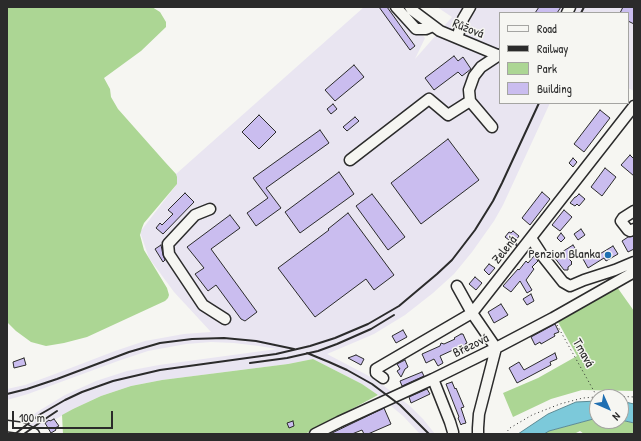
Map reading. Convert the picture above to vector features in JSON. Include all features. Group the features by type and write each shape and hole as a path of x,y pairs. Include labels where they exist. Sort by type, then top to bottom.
{"street":[{"path":"396,7 416,28 426,29 433,26"},
{"name":"Růžová","path":"410,7 440,31 499,56"},
{"path":"457,38 463,18 470,7"},
{"path":"492,127 470,101 469,90 474,76 481,67 499,56"},
{"path":"350,160 429,99 448,115 470,101"},
{"name":"Zelená","path":"383,378 376,373 376,369 472,313 634,106"},
{"path":"210,209 195,215 168,244 169,254 202,305 225,319"},
{"path":"634,212 622,218 621,221 628,230 630,231 634,229"},
{"path":"531,238 544,258 563,282 570,286 634,262"},
{"name":"Březová","path":"315,434 496,348 553,318 634,272"},
{"path":"457,286 472,313 496,348 480,414 478,434"},
{"path":"433,379 450,422 453,434"},
{"path":"7,426 22,428 34,434"}],"path":[{"name":"Tmavá","path":"553,318 593,389"},
{"path":"505,434 510,428 532,415 560,404 589,398"}],"shaded area":[{"path":"364,7 410,7 405,15 425,38 415,59 452,17 437,7 634,7 634,91 629,88 629,12 499,12 499,104 550,104 503,205 494,221 472,252 454,274 433,293 405,315 374,334 327,354 367,375 384,386 410,406 435,434 420,434 403,416 378,395 362,384 313,359 288,364 162,380 131,386 101,396 73,409 33,434 9,434 37,412 65,395 96,381 127,371 159,365 277,349 234,343 211,342 186,344 148,351 28,394 7,400 7,389 25,385 145,341 184,334 211,332 174,292 149,258 140,232 177,184 176,174"}],"green space":[{"path":"7,7 152,7 160,12 166,22 166,27 141,51 104,78 110,89 111,97 118,109 176,174 177,177 177,184 144,223 140,235 144,250 167,288 169,295 168,298 165,301 87,337 46,346 31,342 7,322"},
{"path":"617,287 634,311 634,391 629,391 629,389 582,390 551,399 513,417 503,393 538,378 577,356 558,322"},
{"path":"313,359 362,384 378,395 305,434 63,434 62,415 101,396 131,386 162,380 288,364"},
{"path":"589,420 589,429 629,429 629,422 634,423 634,434 584,434 580,431 574,434 544,434 549,431"}],"water":[{"path":"589,401 589,420 549,431 544,434 518,434 548,414 576,402"},
{"path":"629,403 634,404 634,423 629,422"}],"building":[{"path":"379,7 387,7 415,46 410,50"},
{"path":"539,7 561,7 558,12 536,12"},
{"path":"623,7 634,7 634,24 629,22 629,12 620,12"},
{"path":"454,56 458,61 463,57 471,69 462,76 458,72 434,90 425,78"},
{"path":"354,65 364,77 335,101 325,90"},
{"path":"333,104 337,109 331,114 327,109"},
{"path":"600,110 610,118 584,152 574,144"},
{"path":"259,115 276,132 259,149 242,132"},
{"path":"355,117 359,121 347,131 343,127"},
{"path":"320,130 329,143 266,188 281,208 256,226 247,213 268,198 253,178"},
{"path":"448,139 479,180 421,224 391,183"},
{"path":"630,155 634,159 634,176 621,165"},
{"path":"573,158 577,162 573,167 569,163"},
{"path":"605,168 616,177 602,196 591,187"},
{"path":"339,172 354,194 300,233 285,212"},
{"path":"542,192 550,199 530,225 522,218"},
{"path":"185,193 194,202 163,234 156,228 160,223 162,225 173,214 168,210"},
{"path":"372,194 405,237 388,250 356,206"},
{"path":"579,194 585,199 579,206 577,204 575,206 570,203 575,197"},
{"path":"564,210 572,217 560,231 552,225"},
{"path":"348,213 394,275 374,290 366,279 315,317 278,268 329,230 328,229"},
{"path":"230,215 240,228 211,249 257,312 245,321 241,319 216,285 208,291 195,274 204,268 187,247"},
{"path":"581,229 585,235 578,240 574,234"},
{"path":"513,231 519,236 516,240 517,246 505,237 509,232 511,233"},
{"path":"561,233 565,238 561,242 557,238"},
{"path":"634,236 634,249 628,252 622,241 628,237"},
{"path":"161,245 165,260 163,262 155,249"},
{"path":"573,245 577,251 568,258 572,264 568,267 568,270 564,270 554,257"},
{"path":"613,246 618,254 606,261 604,258 588,268 583,259 591,254 593,258"},
{"path":"534,256 538,261 532,267 534,269 526,280 532,290 527,293 520,281 511,292 503,286 526,261 528,263"},
{"path":"489,264 495,268 489,275 484,270"},
{"path":"475,277 482,283 476,290 469,284"},
{"path":"531,294 534,301 527,305 523,299"},
{"path":"501,304 508,315 494,323 488,312"},
{"path":"555,324 559,332 541,344 540,342 535,345 531,337"},
{"path":"403,330 407,337 396,343 392,336"},
{"path":"463,334 467,343 465,344 468,350 456,356 453,350 440,356 443,363 438,366 434,359 426,363 422,354 440,346 441,343 444,344 455,339 454,338"},
{"path":"555,353 557,359 550,362 551,365 517,383 509,368 519,362 524,370"},
{"path":"356,355 364,359 361,365 348,358"},
{"path":"24,358 26,365 14,368 13,362"},
{"path":"405,360 408,367 405,369 401,377 397,371 400,369 397,364"},
{"path":"422,372 424,376 402,386 400,381"},
{"path":"452,382 464,407 461,408 466,423 461,425 446,384"},
{"path":"427,389 430,394 411,403 409,397"},
{"path":"384,408 391,424 368,434 364,434 362,430 352,434 330,434"},
{"path":"54,419 59,426 51,433 45,423"},
{"path":"293,421 294,426 289,428 287,423"}],"railway":[{"path":"582,12 584,7"},
{"path":"15,434 39,415 65,400 113,381 160,370 276,354 310,346 335,338 368,324 399,306 452,260 475,230 493,201 539,104"},
{"path":"250,363 287,358 318,351 371,329 394,315"},
{"path":"7,394 27,389 129,352 160,343 192,339 224,338 256,341 294,349"},
{"path":"307,353 347,370 372,384 400,405 429,434"},
{"path":"24,434 57,411"}],"place":[{"name":"Penzion Blanka","path":"608,255"}]}
